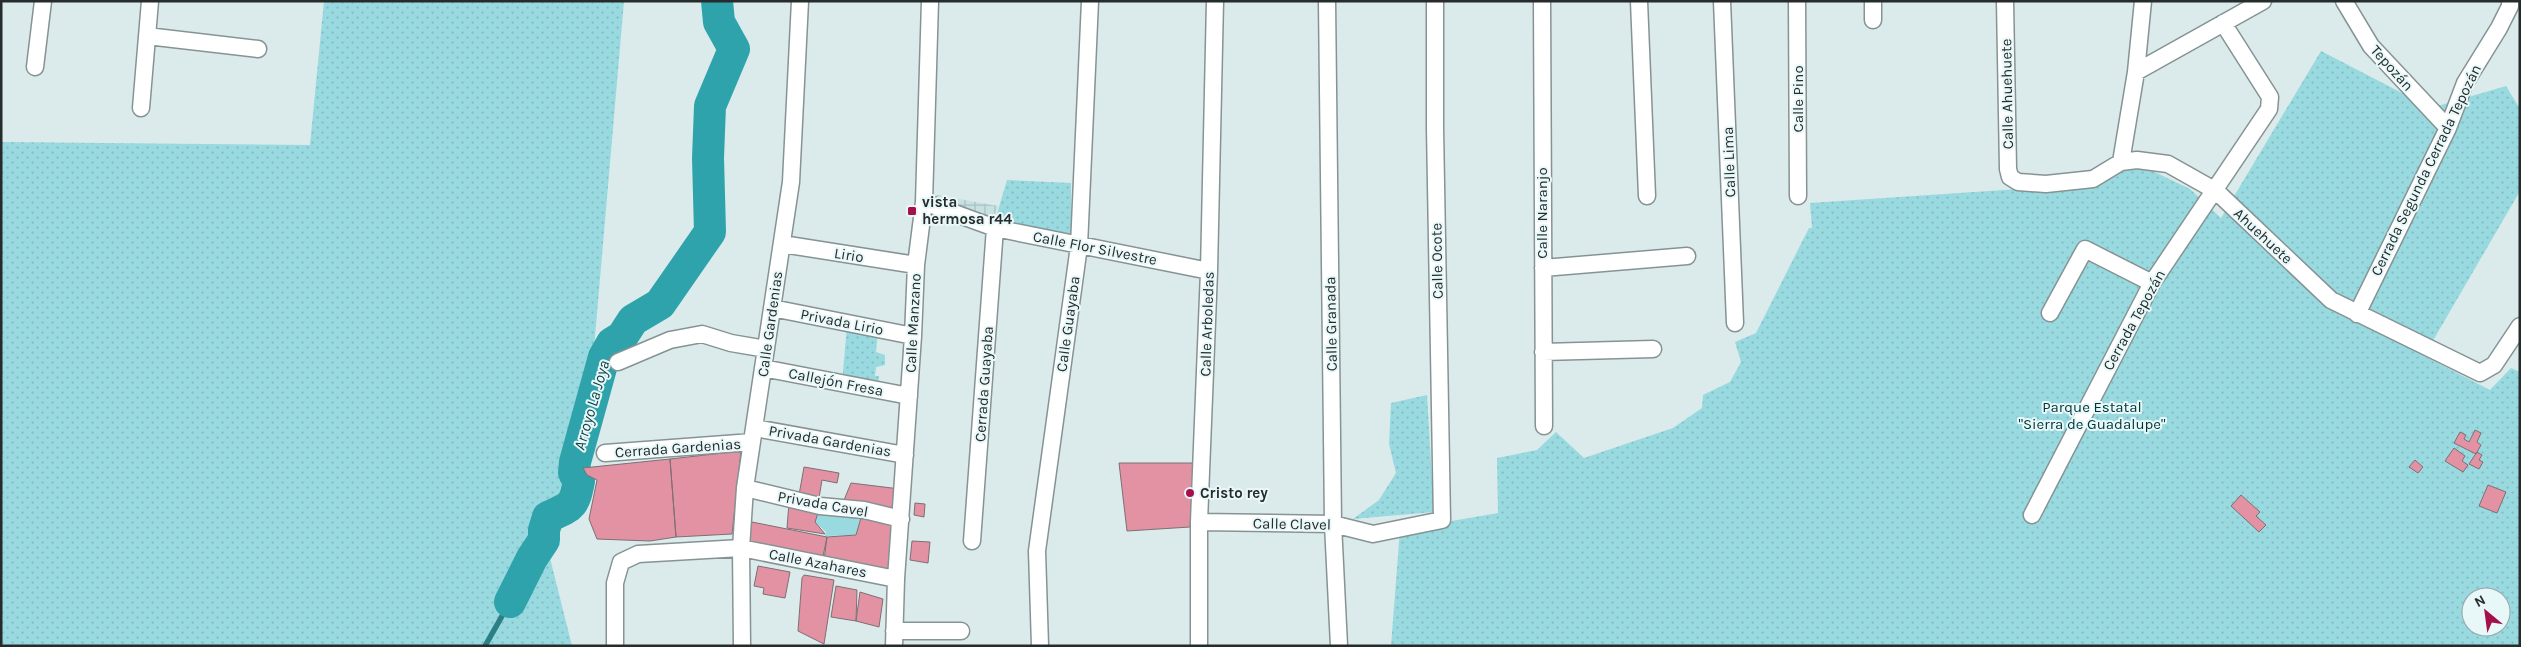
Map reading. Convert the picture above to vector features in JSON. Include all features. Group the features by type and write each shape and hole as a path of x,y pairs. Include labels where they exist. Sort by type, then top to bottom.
{"street":[{"path":"35,67 43,1"},
{"path":"141,108 150,1"},
{"name":"Calle Gardenias","path":"742,646 741,548 745,488 790,182 800,1"},
{"name":"Calle Manzano","path":"894,638 916,265 924,202 930,1"},
{"name":"Calle Guayaba","path":"1040,646 1037,551 1079,246 1090,1"},
{"name":"Calle Arboledas","path":"1199,646 1200,522 1209,271 1215,1"},
{"name":"Calle Granada","path":"1327,1 1333,524 1339,646"},
{"name":"Calle Ocote","path":"1435,1 1435,128 1442,520"},
{"name":"Calle Naranjo","path":"1542,1 1544,426"},
{"path":"1639,1 1647,196"},
{"name":"Calle Lima","path":"1722,1 1735,323"},
{"name":"Calle Pino","path":"1797,1 1798,196"},
{"path":"1873,1 1874,20"},
{"name":"Calle Ahuehuete","path":"2005,1 2008,169 2010,176 2018,182"},
{"path":"2121,162 2136,72 2143,1"},
{"path":"2136,72 2263,1"},
{"name":"Tepozán","path":"2344,1 2371,46 2448,128"},
{"name":"Cerrada Segunda Cerrada Tepozán","path":"2357,314 2448,128 2465,83 2499,28 2510,6 2510,1"},
{"name":"Cerrada Tepozán","path":"2032,516 2152,283 2270,109 2270,97 2223,23"},
{"path":"147,36 258,49"},
{"name":"Ahuehuete","path":"2018,182 2046,184 2093,178 2121,162 2137,160 2168,164 2216,191 2331,300 2480,373 2494,365 2520,327"},
{"name":"Calle Flor Silvestre","path":"924,202 995,228 1209,271"},
{"name":"Cerrada Guayaba","path":"972,541 995,228"},
{"name":"Lirio","path":"782,244 916,265"},
{"path":"2050,314 2085,249 2152,283"},
{"path":"1543,268 1687,256"},
{"name":"Privada Lirio","path":"772,308 913,336"},
{"path":"618,362 670,340 702,334 731,343 766,349"},
{"path":"1543,352 1653,349"},
{"name":"Callejón Fresa","path":"763,368 909,396"},
{"name":"Cerrada Gardenias","path":"605,453 753,435"},
{"name":"Privada Gardenias","path":"753,435 905,454"},
{"name":"Privada Cavel","path":"745,488 820,506 864,510 901,519"},
{"name":"Calle Clavel","path":"1200,522 1333,524 1373,534 1442,520"},
{"name":"Calle Azahares","path":"615,646 615,584 621,562 638,554 741,548 896,579"},
{"path":"894,638 961,631"}],"shaded area":[{"path":"937,195 998,206 992,223 932,202"}],"green space":[{"path":"324,1 624,1 594,348 584,378 549,554 572,646 1,646 1,142 310,145"},
{"name":"Parque Estatal \"Sierra de Guadalupe\"","path":"2321,51 2431,108 2506,86 2520,109 2520,191 2424,356 2490,390 2511,368 2520,372 2520,646 1391,646 1400,530 1498,513 1497,458 1537,450 1556,432 1584,458 1673,428 1702,408 1703,395 1730,382 1741,362 1735,342 1756,333 1809,228 1812,228 1810,203 2094,184 2134,162 2190,189 2221,218"},
{"path":"1007,180 1071,183 1071,238 994,224"},
{"path":"847,326 878,331 876,352 885,355 885,365 876,367 875,376 879,376 878,383 842,383"},
{"path":"1427,395 1434,512 1353,519 1379,500 1396,473 1389,444 1391,403"},
{"path":"818,511 862,513 856,535 825,536 826,532 815,522"}],"building":[{"path":"2475,430 2481,433 2477,442 2481,445 2476,454 2454,443 2460,432 2466,435 2464,439 2469,442"},
{"path":"2454,448 2465,456 2462,461 2468,465 2463,472 2445,461"},
{"path":"741,451 732,534 676,537 670,459"},
{"path":"2477,452 2482,455 2479,460 2483,462 2479,469 2469,464"},
{"path":"670,459 676,537 650,541 597,539 589,519 597,480 587,475 583,468"},
{"path":"2415,460 2423,467 2418,473 2409,467"},
{"name":"Cristo rey","path":"1119,463 1194,463 1190,527 1127,531"},
{"path":"804,467 839,473 837,483 822,480 819,498 799,495"},
{"path":"851,483 900,489 898,515 842,505"},
{"path":"2488,485 2506,492 2497,513 2479,506"},
{"path":"2241,495 2260,512 2256,516 2266,525 2259,532 2231,506"},
{"path":"789,503 819,510 815,522 825,534 787,528"},
{"path":"915,503 925,504 924,517 914,515"},
{"path":"863,511 900,522 892,574 824,560 827,537 856,535"},
{"path":"752,522 827,537 822,561 747,543"},
{"path":"912,541 930,542 928,563 910,560"},
{"path":"758,566 790,572 785,598 763,594 764,588 754,586"},
{"path":"804,575 834,580 824,644 798,631 802,578"},
{"path":"836,586 857,590 856,621 831,617"},
{"path":"860,592 883,599 879,627 856,621"}],"waterway":[{"name":"Arroyo La Joya","path":"510,602 532,558 544,540 544,530 548,517 571,505 575,496 579,481 574,473 575,462 604,357 612,343 622,337 633,320 660,304 710,232 708,158 710,106 734,49 719,22 717,1"},
{"name":"Arroyo La Joya","path":"485,646 510,602"}],"place":[{"name":"vista hermosa r44","path":"912,211"},
{"name":"Cristo rey","path":"1190,493"}]}
